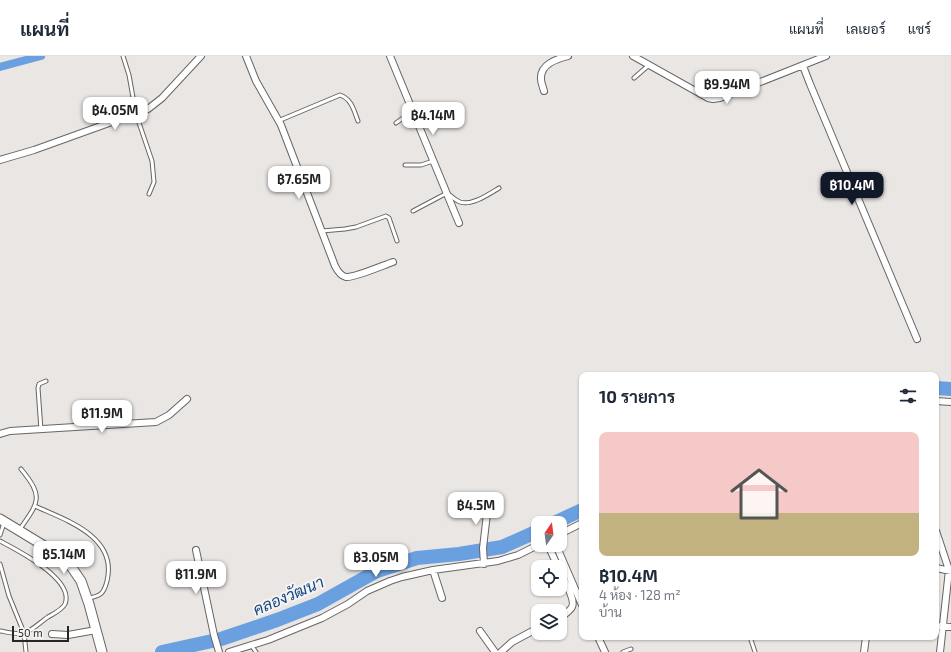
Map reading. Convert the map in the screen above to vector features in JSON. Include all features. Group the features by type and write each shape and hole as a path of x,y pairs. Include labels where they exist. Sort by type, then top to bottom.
{"main road":[{"path":"2,520 68,562 81,581 102,652"}],"street":[{"path":"0,160 34,150 148,109 162,98 201,56"},
{"path":"246,56 256,81 278,121 338,272 346,277 355,276 393,262"},
{"path":"390,56 460,224"},
{"path":"544,91 540,78 544,68 560,57 568,56"},
{"path":"633,56 694,92 713,100 826,56"},
{"path":"803,66 917,339"},
{"path":"0,434 10,431 156,422 169,415 187,399"},
{"path":"939,400 951,402"},
{"path":"484,561 483,548 488,506"},
{"path":"567,530 579,524"},
{"path":"939,539 950,570 939,626 940,652"},
{"path":"229,652 268,640 322,618 348,604 367,591 390,581 433,570 484,561 498,561 518,555 531,548"},
{"path":"196,550 219,652"},
{"path":"559,552 579,598"},
{"path":"939,568 950,570"},
{"path":"433,570 442,598"},
{"path":"567,587 572,598 573,605 567,612"},
{"path":"939,626 951,627"},
{"path":"52,634 80,634 96,630"},
{"path":"480,631 495,652"},
{"path":"501,652 512,642 531,632"},
{"path":"599,640 605,652"},
{"path":"864,652 866,640"}],"lane":[{"path":"123,56 131,82 136,114 152,161 154,182 149,194"},
{"path":"634,78 648,65"},
{"path":"278,121 340,95 345,97 352,104 358,121"},
{"path":"396,123 413,111"},
{"path":"405,165 421,165 434,160"},
{"path":"412,211 447,193 456,200 469,202 483,197 499,188"},
{"path":"322,231 345,230 386,216 389,218 397,241"},
{"path":"41,430 38,388 39,384 46,381"},
{"path":"19,530 32,513 35,506 36,492 33,484 21,469"},
{"path":"35,506 72,522 86,531 99,543 107,558 109,573 103,592 99,596 87,598"},
{"path":"0,535 2,520"},
{"path":"0,541 19,551 54,574 65,593 64,606 24,633 0,632"},
{"path":"0,564 9,596 24,633 26,652"},
{"path":"751,640 755,652"},
{"path":"251,645 256,652"},
{"path":"623,652 631,649"}],"waterway":[{"path":"0,67 41,56"},
{"name":"คลองวัฒนา","path":"939,388 951,389"},
{"name":"คลองวัฒนา","path":"567,517 579,511"},
{"name":"คลองวัฒนา","path":"162,652 221,639 277,620 318,604 377,571 417,558 459,554 502,547 531,534"}]}
